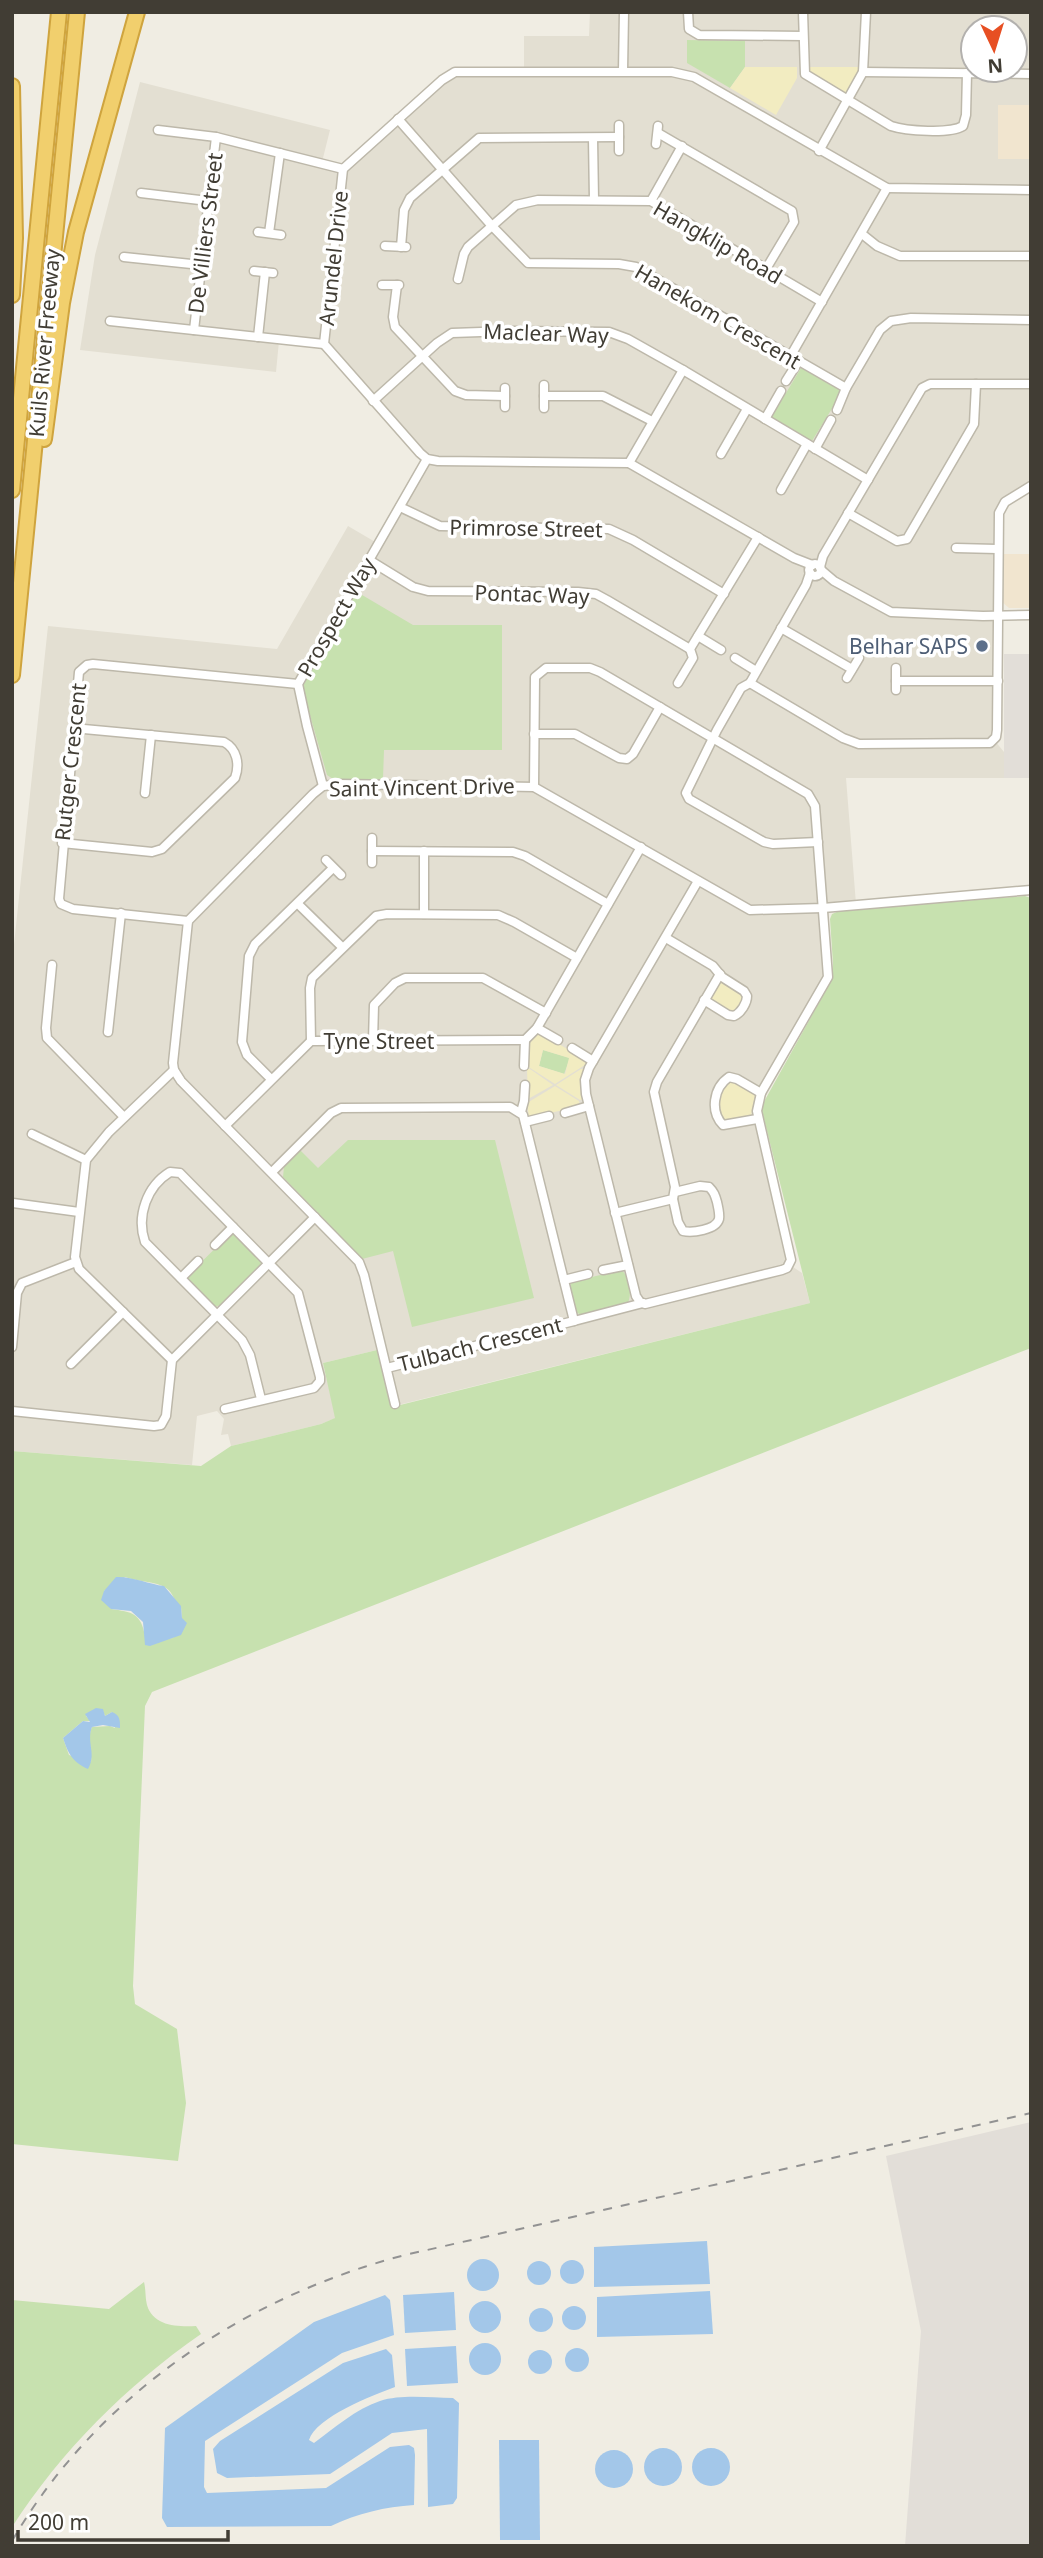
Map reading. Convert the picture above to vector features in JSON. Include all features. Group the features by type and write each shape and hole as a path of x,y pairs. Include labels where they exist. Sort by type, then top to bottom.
{"highway":[{"name":"Kuils River Freeway","path":"12,490 59,12"},
{"name":"Kuils River Freeway","path":"12,675 77,12"},
{"path":"26,529 38,485 69,266 89,182 137,12"},
{"path":"12,86 15,238 12,295"}],"street":[{"path":"623,71 624,12"},
{"path":"688,12 689,29 694,34 803,36"},
{"path":"803,12 805,74 848,102 898,128 958,129 965,122 967,84"},
{"path":"819,151 863,72 866,12"},
{"name":"Arundel Drive","path":"428,459 324,344 343,169 442,80 455,72 623,71 687,74 887,188 1031,190"},
{"path":"863,72 959,73"},
{"name":"Hanekom Crescent","path":"398,119 528,263 619,264 636,268 846,388"},
{"path":"619,125 619,150"},
{"path":"158,130 216,137"},
{"path":"656,144 658,130 792,211 795,218 792,226 766,269"},
{"name":"De Villiers Street","path":"324,344 194,330 216,137 343,169"},
{"path":"385,246 403,247 407,203 474,140 483,137 619,137"},
{"path":"593,138 594,200"},
{"path":"651,201 682,146"},
{"path":"269,233 280,153"},
{"path":"786,382 794,359 822,302 887,188"},
{"path":"141,193 208,201"},
{"name":"Hangklip Road","path":"458,279 460,264 468,247 516,205 531,201 651,201 822,302"},
{"path":"258,232 281,235"},
{"path":"862,234 877,246 900,256 1031,256"},
{"path":"124,257 201,265"},
{"path":"254,271 269,272 258,337"},
{"path":"382,285 399,286 393,317 395,327 450,387 460,393 505,392 505,407"},
{"path":"837,410 846,388 880,330 891,321 911,318 1031,320"},
{"path":"110,321 194,330"},
{"name":"Maclear Way","path":"373,401 447,336 458,331 600,331 628,339 868,480"},
{"path":"629,463 682,370"},
{"path":"818,842 768,844 689,799 687,787 724,718 743,686 750,682 922,388 930,384 1031,384"},
{"path":"848,513 897,541 907,539 974,424 976,384"},
{"path":"544,385 544,408"},
{"path":"765,419 781,391"},
{"path":"544,396 603,396 652,421"},
{"path":"721,454 747,409"},
{"path":"815,449 831,420"},
{"path":"781,490 807,444"},
{"path":"428,459 629,463 891,612 1031,615"},
{"name":"Prospect Way","path":"323,786 298,684 428,459"},
{"path":"750,682 851,742 976,745 990,743 996,737 1001,507 1031,486"},
{"name":"Primrose Street","path":"400,507 440,526 609,528 724,594"},
{"path":"678,683 693,658 691,649 698,636 758,537"},
{"path":"956,548 998,549"},
{"name":"Pontac Way","path":"369,560 413,587 428,592 596,594 691,649"},
{"path":"781,628 852,669"},
{"path":"698,636 721,650"},
{"path":"735,658 756,671"},
{"path":"847,678 859,658"},
{"name":"Rutger Crescent","path":"188,921 73,909 61,904 57,894 79,672 87,665 298,684"},
{"path":"534,787 534,680 540,671 546,668 597,670 808,794 815,806 828,977 761,1093 757,1104 757,1119 723,1125 718,1119 715,1099 722,1083 729,1077 761,1093"},
{"path":"896,668 896,686 998,681"},
{"path":"534,734 575,734 619,758 627,759 633,754 660,707"},
{"path":"62,843 152,852 162,849 235,778 237,765 233,748 224,741 73,727"},
{"path":"145,793 151,735"},
{"name":"Saint Vincent Drive","path":"188,921 240,866 323,786 534,787 750,910 823,908 1031,890"},
{"path":"372,838 372,863"},
{"path":"524,1066 525,1040 537,1028 641,847"},
{"path":"372,851 518,853 608,904"},
{"path":"424,851 424,914"},
{"path":"326,860 341,875"},
{"path":"271,1079 247,1055 242,1042 249,956 255,944 333,867"},
{"path":"643,1303 636,1296 585,1080 593,1060 698,881"},
{"path":"298,904 342,947"},
{"path":"108,1032 121,914"},
{"path":"311,1041 310,982 342,947 376,916 498,915 577,958"},
{"path":"188,921 173,1051 174,1070 181,1081 359,1262 395,1404"},
{"path":"666,938 713,967 746,993 746,1003 737,1015 731,1016 704,1000"},
{"path":"52,965 47,1038 124,1117"},
{"path":"615,1213 674,1195 700,1186 709,1187 715,1194 720,1217 718,1222 701,1230 683,1231 679,1225 674,1195 654,1092 720,974"},
{"path":"373,1041 374,1005 395,983 405,978 482,978 545,1013"},
{"path":"537,1028 558,1040"},
{"name":"Tyne Street","path":"225,1126 311,1041 525,1040"},
{"path":"572,1048 593,1060"},
{"path":"172,1360 79,1269 76,1262 86,1160 124,1117 174,1070"},
{"name":"Tulbach Crescent","path":"524,1085 521,1112 574,1321"},
{"path":"565,1113 589,1106"},
{"path":"272,1172 331,1113 341,1108 510,1107 521,1112"},
{"path":"525,1122 549,1116"},
{"name":"Tulbach Crescent","path":"387,1368 787,1268 791,1256 757,1119"},
{"path":"32,1134 86,1160"},
{"path":"225,1409 314,1388 320,1377 302,1299 180,1173 173,1171 166,1174 146,1198 142,1232 147,1245 247,1348 261,1399"},
{"path":"13,1203 79,1212"},
{"path":"12,1410 161,1425 166,1416 172,1360 315,1217"},
{"path":"215,1245 233,1227"},
{"path":"181,1279 198,1261"},
{"path":"12,1347 19,1287 27,1279 76,1262"},
{"path":"603,1270 628,1265"},
{"path":"564,1280 588,1274"},
{"path":"71,1364 123,1312"}],"shaded area":[{"path":"590,12 1031,12 1031,105 998,105 998,158 1031,159 1031,488 1001,507 995,741 1004,752 1004,778 846,778 856,904 825,906 828,977 758,1104 790,1265 802,1273 810,1303 394,1406 381,1349 323,1363 336,1418 231,1446 228,1434 221,1435 224,1419 217,1411 197,1416 192,1465 12,1451 12,963 48,626 277,649 348,526 377,543 426,460 323,345 279,341 276,372 80,350 95,255 140,82 330,130 322,162 343,168 447,75 524,70 524,36 589,36"},
{"path":"998,105 1031,105 1031,159 998,159"},
{"path":"1001,554 1031,554 1031,608 1009,608 1001,601"},
{"path":"1004,654 1031,654 1031,778 1004,778"},
{"path":"1031,2122 1031,2546 905,2546 921,2331 886,2156"}],"green space":[{"path":"687,40 745,41 745,67 730,88 687,63"},
{"path":"801,368 840,390 841,394 812,441 771,418"},
{"path":"357,592 413,625 502,625 502,750 384,750 383,779 333,779 327,775 304,694 304,684"},
{"path":"1025,896 1031,898 1031,1348 152,1692 145,1706 133,1986 135,2004 177,2029 186,2103 178,2161 12,2144 12,1451 201,1466 231,1446 321,1424 335,1418 323,1363 377,1350 392,1407 810,1303 761,1107 831,981 833,964 830,919 832,914 839,911","holes":["125,1577 157,1584 171,1592 181,1607 182,1618 173,1638 145,1636 138,1618 125,1611 111,1609 104,1591","103,1711 105,1716 112,1712 115,1728 92,1727 91,1762 69,1755 63,1738 83,1721 91,1721 86,1716"]},
{"path":"543,1050 570,1058 564,1074 539,1066"},
{"path":"348,1140 495,1140 534,1298 412,1327 393,1251 362,1259 283,1177 284,1167 300,1150 318,1168"},
{"path":"233,1231 260,1259 261,1265 221,1305 214,1307 185,1278"},
{"path":"621,1270 629,1285 628,1303 581,1315 576,1312 571,1282"},
{"path":"144,2282 147,2305 155,2317 167,2324 196,2326 201,2334 146,2376 97,2422 52,2472 12,2527 12,2300 109,2309"}],"sand":[{"path":"745,67 797,67 797,78 776,115 730,88"},
{"path":"808,67 859,67 847,93 844,94 808,72"},
{"path":"722,982 741,992 744,999 737,1012 730,1013 711,1001 710,995 717,984"},
{"path":"539,1033 588,1063 555,1084 527,1066 529,1042","holes":["543,1050 569,1058 565,1074 539,1066"]},
{"path":"527,1069 530,1069 553,1085 528,1099"},
{"path":"585,1069 581,1084 584,1099 580,1100 556,1085"},
{"path":"732,1080 755,1095 751,1116 727,1123 721,1119 717,1101 726,1082"},
{"path":"555,1086 579,1101 580,1106 529,1118 527,1103"}],"water":[{"path":"116,1577 164,1586 181,1606 182,1618 187,1623 181,1635 150,1646 145,1645 143,1622 131,1611 111,1609 101,1600 104,1591"},
{"path":"96,1708 103,1709 105,1716 112,1712 117,1715 120,1728 103,1725 92,1727 92,1758 88,1769 71,1756 63,1738 83,1721 90,1722 85,1714"},
{"path":"707,2241 710,2284 594,2287 594,2247"},
{"path":"483,2259 494,2264 499,2275 494,2286 483,2291 472,2286 467,2275 472,2264"},
{"path":"567,2260 577,2260 584,2267 584,2277 577,2284 567,2284 560,2277 560,2267"},
{"path":"534,2261 544,2261 551,2268 551,2278 544,2285 534,2285 527,2278 527,2268"},
{"path":"710,2291 713,2334 597,2337 597,2297"},
{"path":"454,2292 456,2330 405,2333 403,2295"},
{"path":"385,2295 390,2300 394,2335 342,2353 205,2441 204,2487 207,2493 326,2488 390,2447 409,2445 414,2448 415,2455 414,2505 372,2511 331,2526 167,2527 162,2518 165,2428 314,2322"},
{"path":"485,2301 496,2306 501,2317 496,2328 485,2333 474,2328 469,2317 474,2306"},
{"path":"569,2306 579,2306 586,2313 586,2323 579,2330 569,2330 562,2323 562,2313"},
{"path":"536,2308 546,2308 553,2315 553,2325 546,2332 536,2332 529,2325 529,2315"},
{"path":"485,2343 496,2348 501,2359 496,2370 485,2375 474,2370 469,2359 474,2348"},
{"path":"456,2346 458,2383 407,2386 405,2349"},
{"path":"572,2348 582,2348 589,2355 589,2365 582,2372 572,2372 565,2365 565,2355"},
{"path":"386,2349 392,2355 395,2387 333,2415 314,2431 309,2440 314,2443 354,2414 380,2401 407,2397 453,2398 459,2403 457,2498 453,2504 428,2507 427,2429 392,2433 330,2474 227,2478 217,2473 213,2449 220,2441 343,2363"},
{"path":"535,2350 545,2350 552,2357 552,2367 545,2374 535,2374 528,2367 528,2357"},
{"path":"499,2440 539,2440 540,2540 500,2540"},
{"path":"663,2448 676,2454 682,2467 676,2480 663,2486 650,2480 644,2467 650,2454"},
{"path":"711,2448 724,2454 730,2467 724,2480 711,2486 698,2480 692,2467 698,2454"},
{"path":"614,2450 627,2456 633,2469 627,2482 614,2488 601,2482 595,2469 601,2456"}],"railway":[{"path":"12,2541 47,2489 87,2441 131,2397 180,2359 232,2325 345,2273 405,2255 1031,2113"}],"place":[{"name":"Belhar SAPS","path":"982,646"}]}
